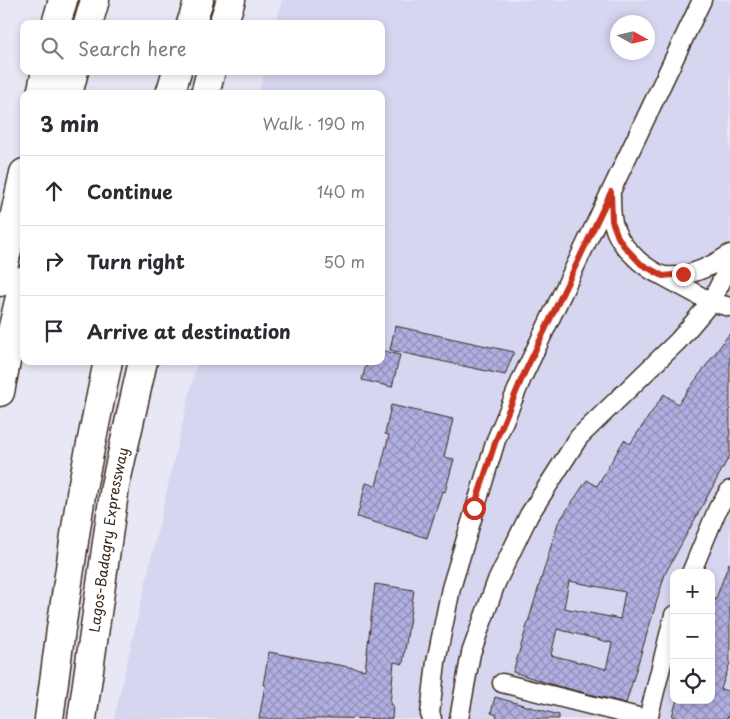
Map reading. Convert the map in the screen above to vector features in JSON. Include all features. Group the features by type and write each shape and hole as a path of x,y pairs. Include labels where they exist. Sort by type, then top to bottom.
{"main road":[{"path":"89,20 95,0"},
{"path":"192,20 199,0"},
{"path":"224,20 230,0"},
{"path":"42,90 45,75"},
{"path":"69,90 73,75"},
{"path":"171,90 176,75"},
{"path":"206,90 210,75"},
{"path":"0,282 20,191"},
{"path":"0,392 20,297"},
{"path":"49,719 82,488 107,365"},
{"name":"Lagos-Badagry Expressway","path":"82,719 115,486 142,365"}],"street":[{"path":"432,719 430,714 436,662 451,588 496,440 522,378 702,0"},
{"path":"611,192 612,221 618,237 641,264 711,302 730,307"},
{"path":"663,276 699,270 716,263 730,254"},
{"path":"459,719 471,653 496,583 529,515 579,437 678,341 711,302 730,264"},
{"path":"693,569 718,508 730,490"},
{"path":"502,683 647,719 670,631"}],"shaded area":[{"path":"282,0 730,0 730,719 114,719 196,365 385,365 385,90 260,90 263,75 385,75 385,20 277,20"}],"building":[{"path":"395,326 514,352 505,375 390,350"},
{"path":"730,333 730,455 665,574 626,703 557,686 513,672 558,523 587,480 597,486 624,440 630,444 664,394 678,404","holes":["569,581 625,592 620,619 564,608","557,629 612,643 606,669 551,655"]},
{"path":"385,351 400,355 392,387 362,380 366,365 385,365"},
{"path":"391,405 453,419 444,457 454,459 445,492 442,491 427,538 357,517 366,483 376,486 389,435 385,434"},
{"path":"729,563 730,663 721,689 730,692 730,710 727,719 680,719 672,716 676,704 715,704 715,601"},
{"path":"375,584 414,590 403,664 394,662 390,705 393,705 392,719 259,719 269,652 365,670"},
{"path":"495,697 559,715 559,719 496,719 497,715 491,713"}],"route":[{"path":"474,508 496,440 522,378 611,192 612,221 618,237 624,246 641,264 663,276 683,274"}]}
